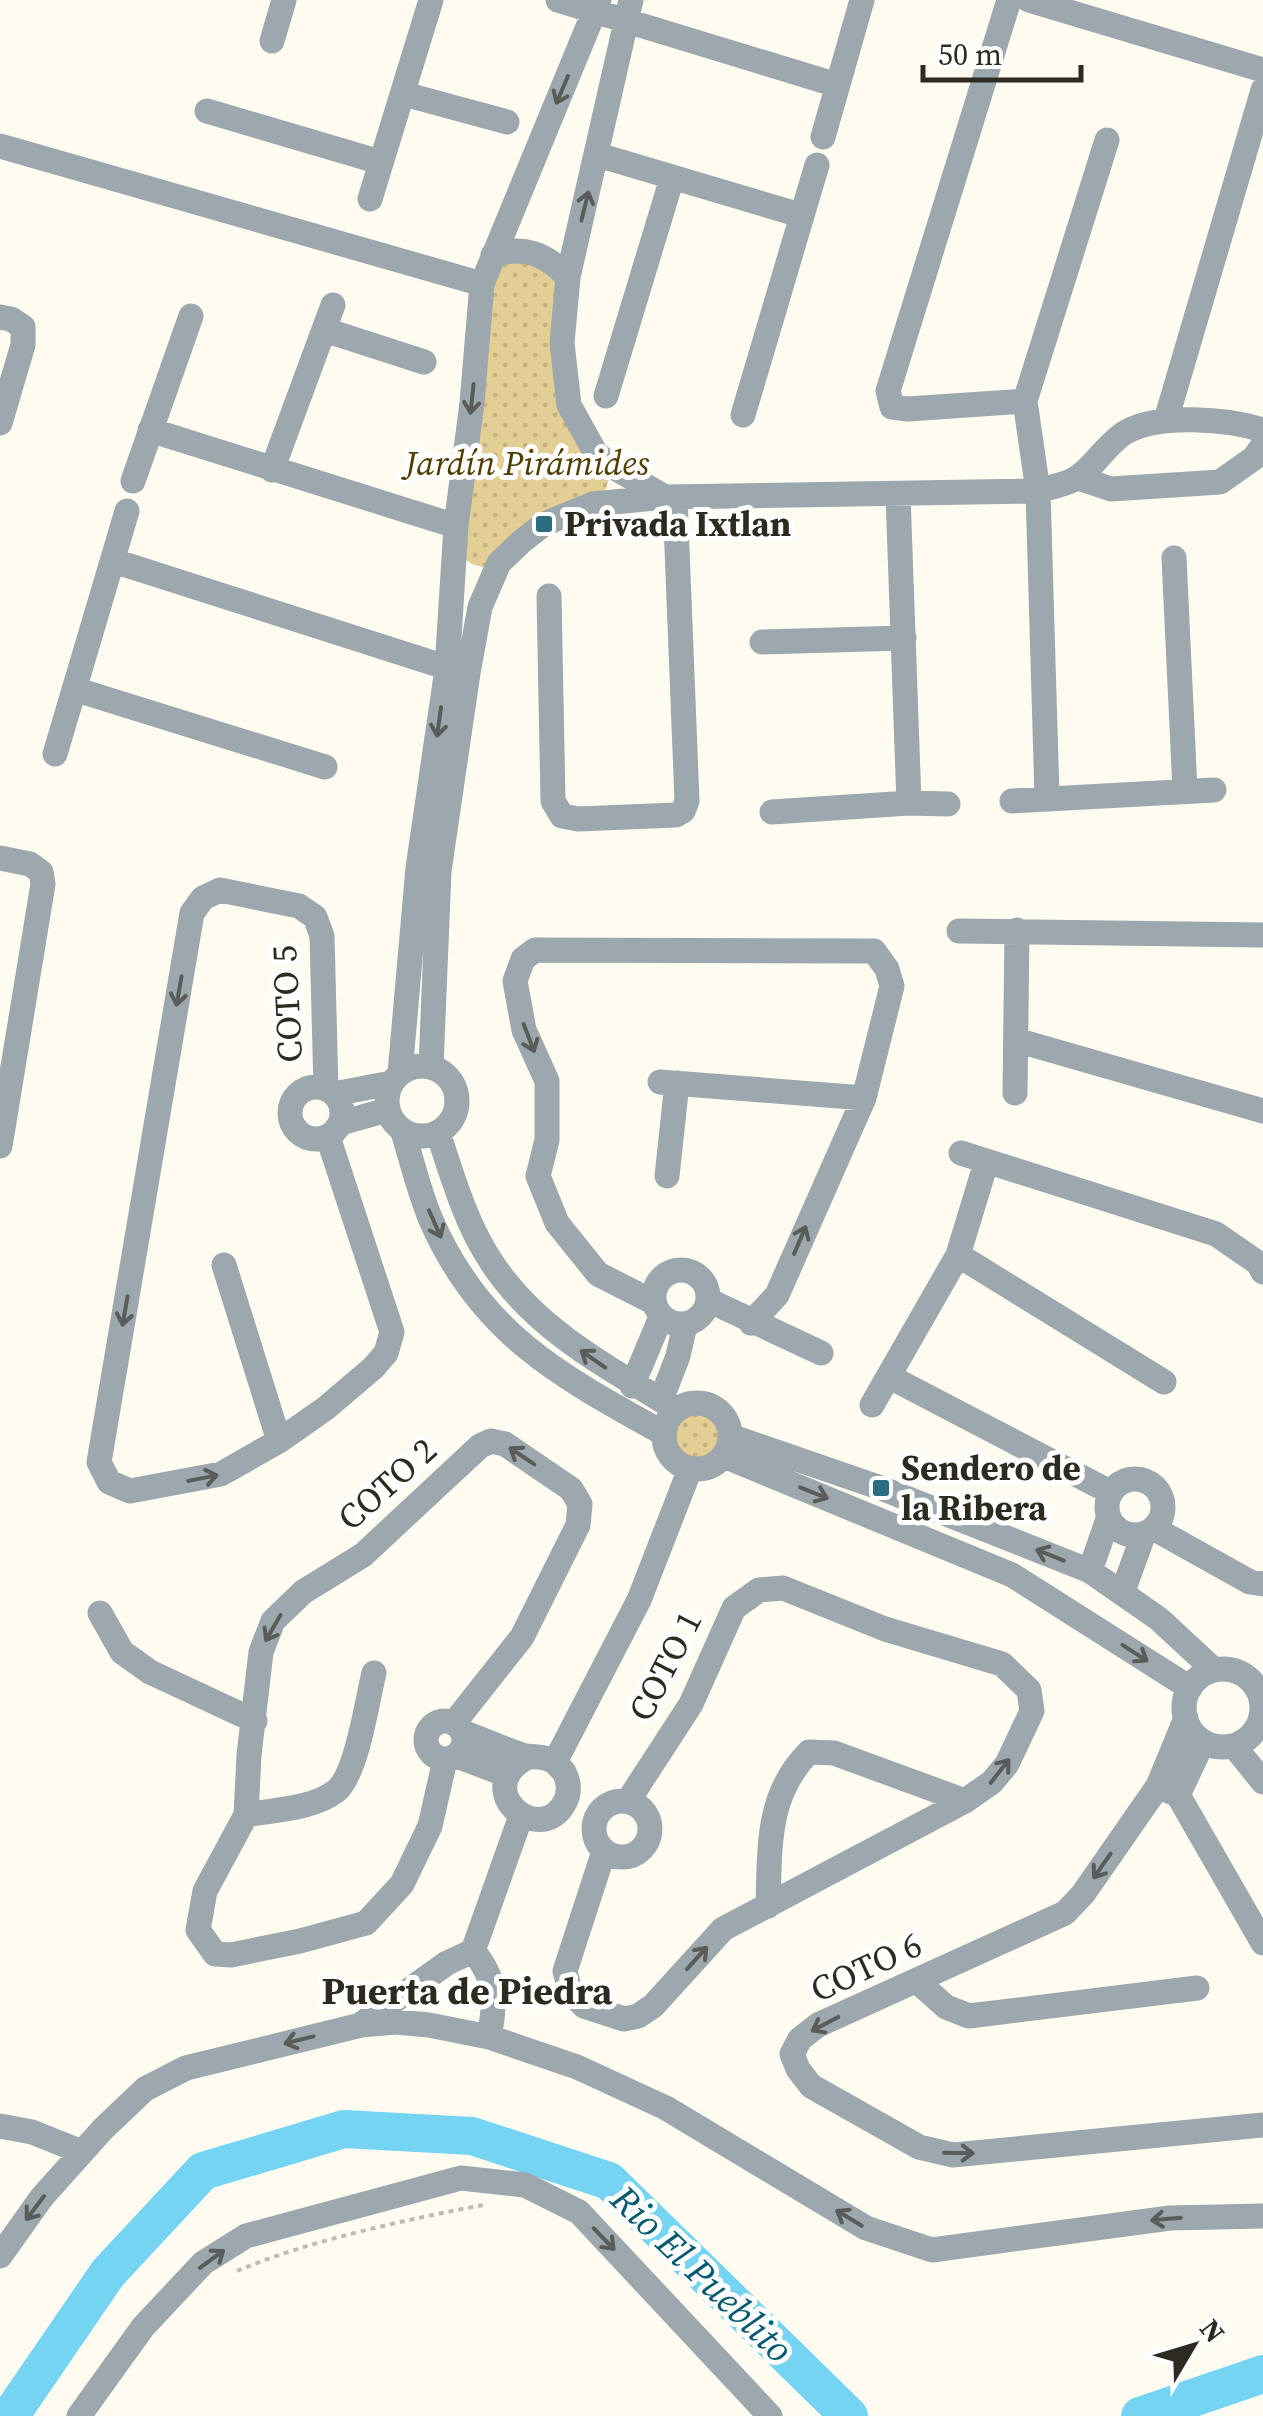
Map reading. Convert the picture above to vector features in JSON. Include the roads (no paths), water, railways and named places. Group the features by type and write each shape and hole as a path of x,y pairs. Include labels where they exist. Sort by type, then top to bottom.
{"street":[{"path":"272,41 284,0"},
{"path":"370,198 431,0"},
{"path":"558,0 627,11 837,85"},
{"path":"823,137 862,0"},
{"path":"1009,0 888,391 892,407 908,409 1025,401"},
{"path":"1030,0 1263,70"},
{"path":"431,1067 439,871 458,671 457,538 482,284 597,6"},
{"path":"627,11 568,276 562,343 569,405 595,452 608,464 670,498"},
{"path":"1166,420 1263,90"},
{"path":"404,94 507,122"},
{"path":"207,110 380,162"},
{"path":"1046,798 1038,491 1025,401 1107,140"},
{"path":"0,146 482,284"},
{"path":"598,154 800,215"},
{"path":"743,415 817,165"},
{"path":"606,396 672,178"},
{"path":"494,255 513,249 540,254 568,276"},
{"path":"133,481 191,316"},
{"path":"0,317 23,326 23,346 0,422"},
{"path":"272,470 329,318 424,362"},
{"path":"150,430 457,538 471,566 489,567 499,563 544,524 593,504 670,498 1038,491 1078,478 1094,458 1127,431 1166,420 1244,424 1263,430"},
{"path":"1078,478 1111,489 1220,482 1254,458 1263,444"},
{"path":"593,504 604,492 608,464"},
{"path":"898,495 909,803"},
{"path":"548,596 553,801 562,816 598,818 683,811 687,801 670,498"},
{"path":"54,754 128,510"},
{"path":"1174,558 1185,790"},
{"path":"114,561 458,671"},
{"path":"387,1110 318,1140 294,1128 290,1109 308,1088 330,1092 395,1078 420,1066 442,1072 456,1092 454,1116 438,1133 420,1137 393,1123 386,1096 395,1078 418,868 458,671 499,563"},
{"path":"762,642 904,638"},
{"path":"74,689 325,767"},
{"path":"1012,801 1214,790"},
{"path":"772,812 948,804"},
{"path":"0,858 30,864 41,872 43,884 0,1146"},
{"name":"COTO 5","path":"280,1441 220,1474 130,1491 109,1482 100,1462 192,913 203,898 220,890 298,906 315,917 322,936 330,1092"},
{"path":"1015,1094 1017,930"},
{"path":"958,931 1263,935"},
{"path":"438,1133 462,1206 486,1254 514,1292 556,1333 632,1386 669,1404 696,1402 716,1408 724,1416 727,1446 708,1467 680,1465 667,1452 663,1433 667,1420 669,1404 678,1356 667,1315 656,1284 662,1276 679,1270 704,1282 708,1300 701,1316 667,1315 598,1274 557,1223 538,1176 547,1140 547,1081 524,1030 515,981 523,959 535,950 874,952 886,968 892,986 864,1098 777,1295 751,1323"},
{"path":"1016,1040 1263,1111"},
{"path":"666,1176 668,1082 864,1098"},
{"path":"224,1265 280,1441 373,1368 386,1353 392,1332 334,1130 342,1113 330,1092"},
{"path":"404,1132 430,1218 458,1272 491,1316 540,1361 663,1433"},
{"path":"960,1154 1216,1234 1258,1263 1263,1272"},
{"path":"872,1404 958,1255 986,1163"},
{"path":"958,1255 1164,1382"},
{"path":"708,1300 821,1354"},
{"path":"632,1386 667,1315"},
{"path":"890,1377 1110,1492"},
{"name":"COTO 2","path":"255,1721 261,1652 273,1621 303,1592 363,1555 480,1446 491,1441 505,1444 571,1489 580,1504 578,1525 522,1637 455,1743"},
{"path":"727,1446 881,1488 1090,1571 1159,1619 1214,1670"},
{"path":"727,1446 1012,1575 1190,1688"},
{"path":"555,1762 639,1600 690,1468"},
{"path":"1090,1571 1108,1519 1106,1505 1110,1492 1120,1482 1134,1478 1148,1482 1158,1490 1164,1503 1163,1517 1149,1532 1124,1592"},
{"path":"1108,1519 1122,1531 1149,1532 1250,1582 1263,1584"},
{"name":"COTO 1","path":"615,1805 691,1704 734,1608 759,1590 782,1588 885,1629 1002,1664 1030,1690 1032,1712 1007,1764 992,1782 965,1802"},
{"path":"100,1614 122,1652 150,1672 255,1721 246,1816 205,1891 198,1930 215,1954 232,1955 300,1942 366,1923 402,1884 430,1826 455,1743"},
{"path":"1214,1670 1258,1675 1260,1733 1234,1746 1218,1747 1203,1742 1192,1732 1186,1718 1184,1702 1190,1688 1200,1676 1214,1670"},
{"path":"246,1816 311,1802 337,1790 350,1768 374,1674"},
{"path":"1186,1718 1168,1790 1263,1943"},
{"path":"1168,1790 1203,1742"},
{"path":"455,1743 528,1757 542,1756 555,1762 564,1772 568,1796 555,1814 537,1820 521,1816 506,1796 507,1775 528,1757"},
{"path":"455,1743 507,1775"},
{"path":"1234,1746 1263,1782"},
{"path":"768,1906 775,1805 794,1767 810,1752 834,1753 965,1802"},
{"path":"555,1814 622,1857 632,1856 646,1844 650,1827 643,1810 615,1805 568,1786"},
{"name":"COTO 6","path":"1168,1790 1065,1912 818,2026 800,2040 792,2054 811,2086 919,2146 953,2155 1263,2125"},
{"path":"615,1805 594,1825 599,1843 565,1971 570,1990 584,2006 624,2019 653,2006 723,1929 965,1802"},
{"path":"361,2025 447,1963 473,1951 521,1816"},
{"path":"473,1951 493,1982 496,2005 489,2036"},
{"path":"427,1980 429,2025"},
{"path":"918,1982 946,2007 969,2016 1198,1988"},
{"path":"0,2256 42,2198 145,2089 186,2068 361,2025 395,2022 489,2036 577,2067 666,2108 866,2228 932,2250 1170,2218 1263,2216"},
{"path":"0,2126 32,2132 82,2152"},
{"path":"79,2416 143,2328 203,2263 246,2236 461,2178 525,2185 578,2212 770,2416"}],"waterway":[{"name":"Rio El Pueblito","path":"10,2416 108,2273 203,2171 344,2129 472,2136 609,2181 849,2416"},
{"name":"Rio El Pueblito","path":"1140,2416 1263,2374"}],"place":[{"name":"Privada Ixtlan","path":"544,524"},
{"name":"Sendero de la Ribera","path":"881,1488"}],"district":[{"name":"Puerta de Piedra","path":"467,1991"}],"park label":[{"name":"Jardín Pirámides","path":"527,463"}]}
